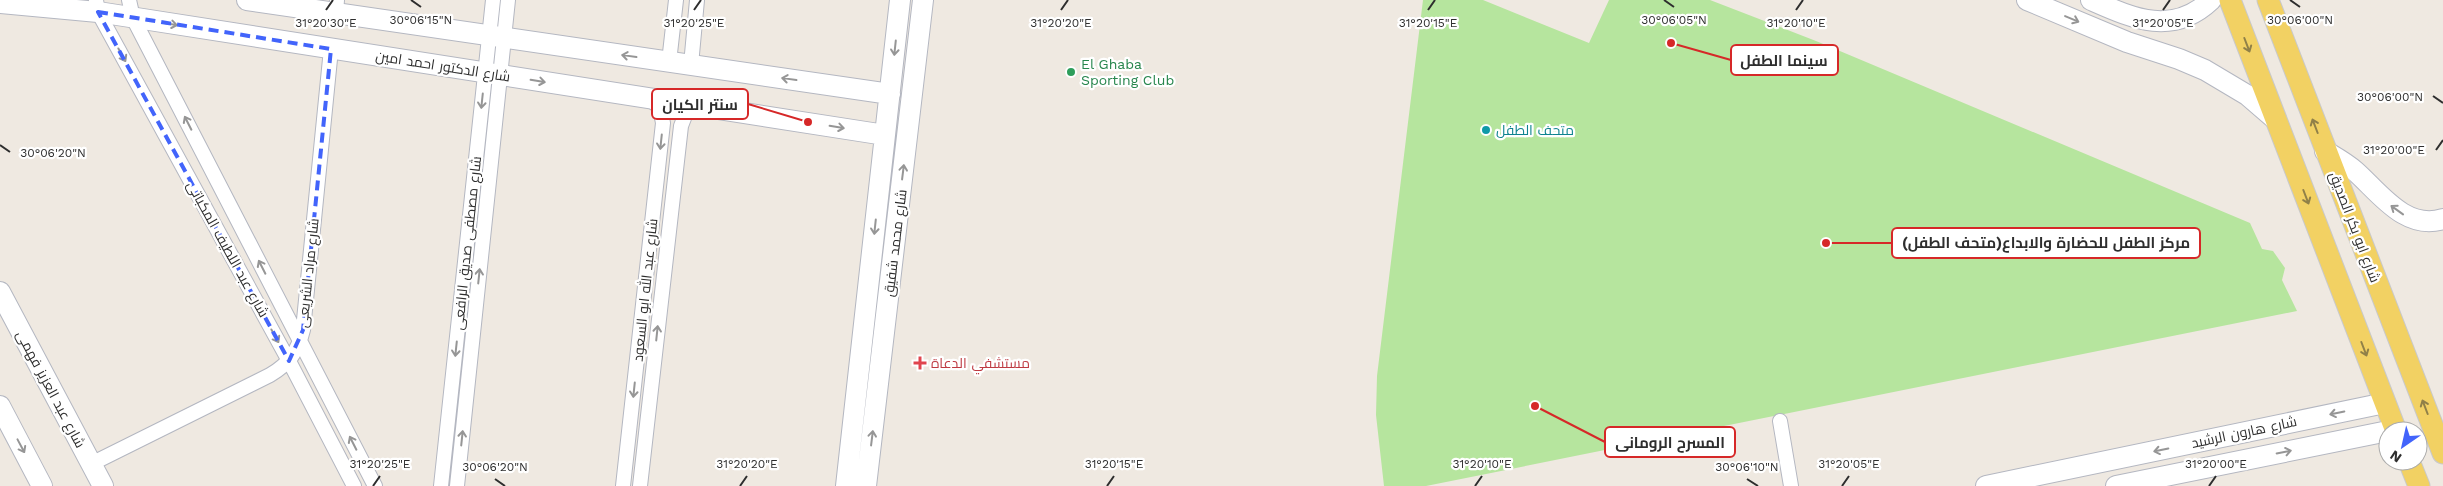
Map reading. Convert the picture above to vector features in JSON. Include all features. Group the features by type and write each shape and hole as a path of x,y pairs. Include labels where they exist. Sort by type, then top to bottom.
{"main road":[{"path":"2230,0 2384,403 2389,421"},
{"name":"شارع ابو بكر الصديق","path":"2268,0 2325,151 2441,439"},
{"path":"2413,471 2419,486"}],"street":[{"path":"247,0 336,6 497,36 890,94"},
{"name":"شارع مصطفى صديق الرافعى","path":"493,0 497,36"},
{"name":"شارع مصطفى صديق الرافعى","path":"457,486 493,74 497,36 508,0"},
{"path":"669,62 676,0"},
{"path":"691,65 697,0"},
{"name":"شارع محمد شفيق","path":"846,486 900,0"},
{"name":"شارع محمد شفيق","path":"866,486 923,0"},
{"path":"2027,0 2127,42 2205,70 2246,95 2276,120"},
{"path":"2091,0 2137,19 2162,22 2186,16 2211,0"},
{"name":"شارع الدكتور احمد امين","path":"0,4 97,6 131,9 331,49 885,135"},
{"name":"شارع عبد اللطيف المكباتى","path":"97,6 289,361 354,486"},
{"name":"شارع عبد اللطيف المكباتى","path":"131,9 375,486"},
{"name":"شارع مراد الشريعى","path":"91,464 270,375 289,361 301,342 331,49"},
{"name":"شارع مصطفى صديق الرافعى","path":"441,486 493,74"},
{"name":"شارع عبد الله ابو السعود","path":"623,486 663,123 660,108 649,98"},
{"name":"شارع عبد الله ابو السعود","path":"640,486 680,126 686,113 698,106"},
{"path":"2325,151 2350,167 2403,214 2424,221 2443,219"},
{"name":"شارع عبد العزيز فهمى","path":"0,292 103,486"},
{"name":"شارع هارون الرشيد","path":"1986,486 2384,403"},
{"path":"0,406 42,486"},
{"path":"1780,421 1791,486"},
{"name":"شارع هارون الرشيد","path":"2116,486 2378,434"}],"highlighted area":[{"path":"98,12 331,49 303,330 289,361"}],"green space":[{"path":"1423,0 1483,0 1589,43 1609,0 1710,0 1816,41 2250,223 2262,249 2273,251 2285,268 2282,280 2297,311 1426,486 1384,486 1376,415 1377,376"}],"place":[{"name":"سينما الطفل","path":"1671,43"},
{"name":"El Ghaba Sporting Club","path":"1071,72"},
{"name":"سنتر الكيان","path":"808,122"},
{"name":"متحف الطفل","path":"1486,130"},
{"name":"مركز الطفل للحضارة والابداع(متحف الطفل)","path":"1826,243"},
{"name":"مستشفي الدعاة","path":"920,363"},
{"name":"المسرح الرومانى","path":"1535,406"}]}
